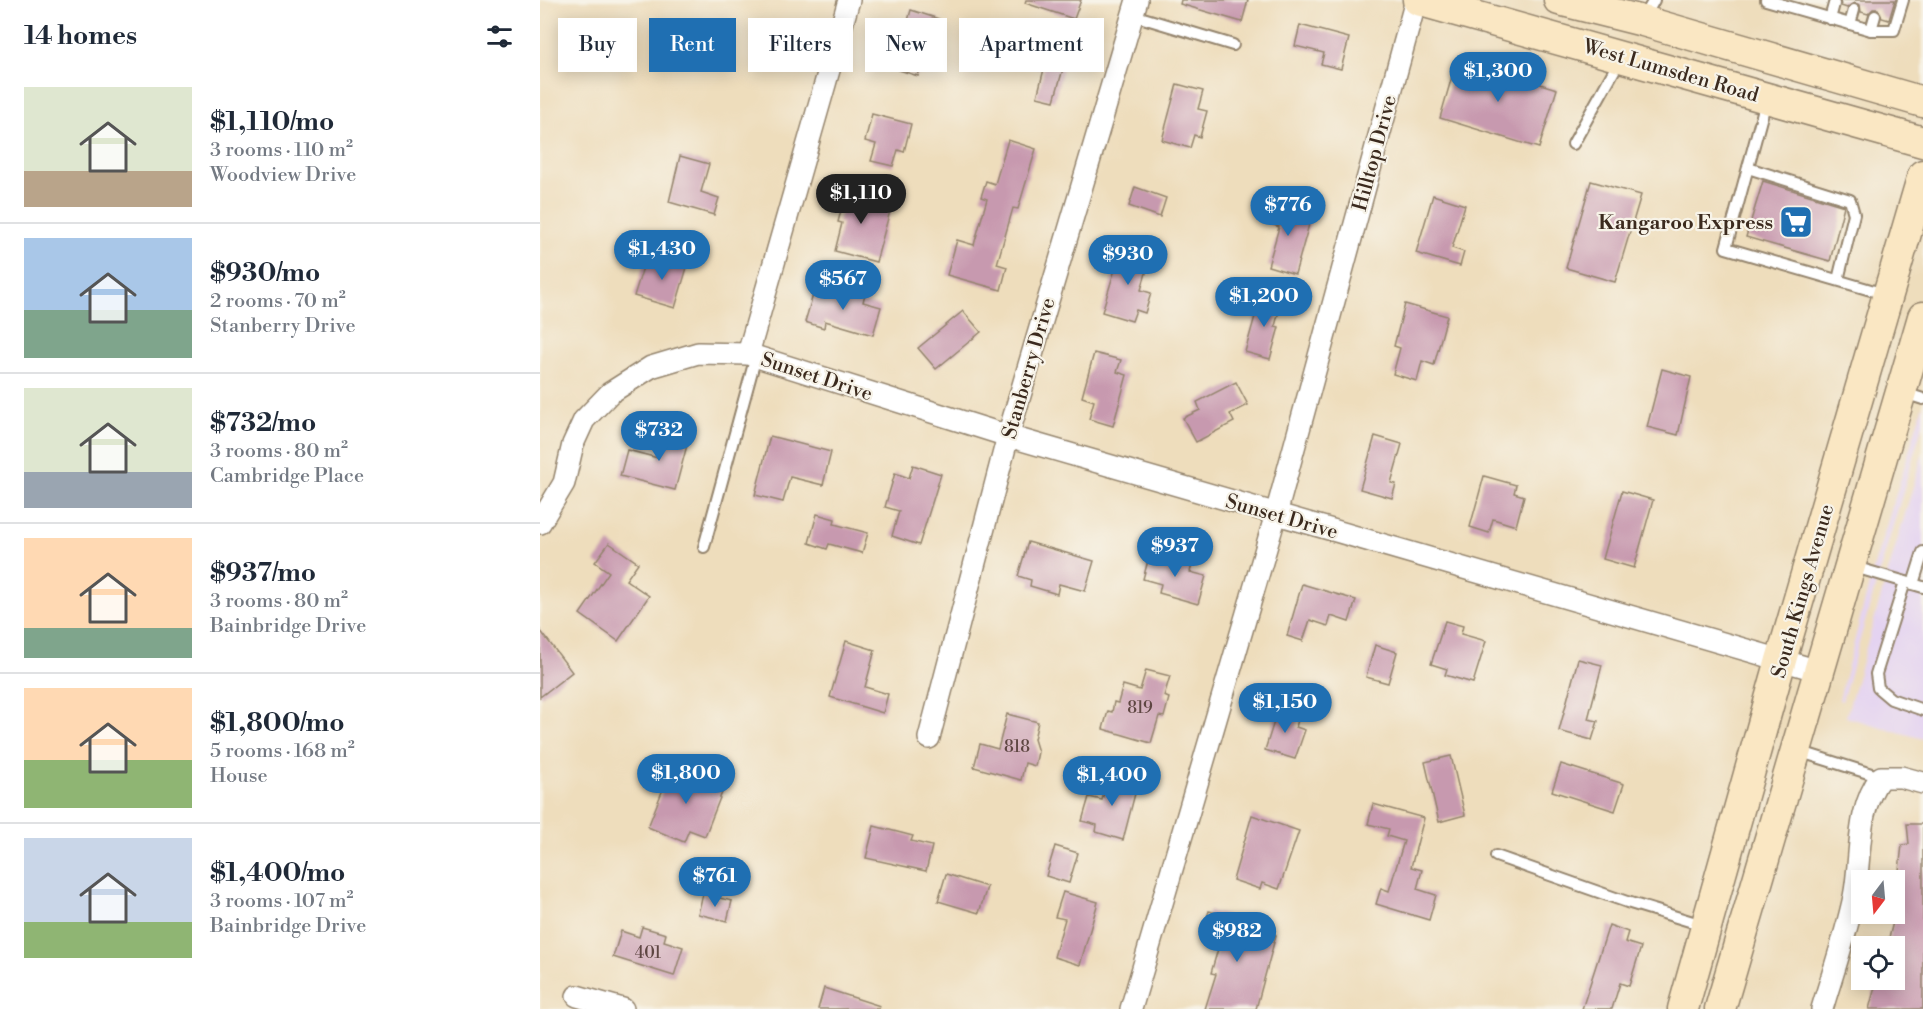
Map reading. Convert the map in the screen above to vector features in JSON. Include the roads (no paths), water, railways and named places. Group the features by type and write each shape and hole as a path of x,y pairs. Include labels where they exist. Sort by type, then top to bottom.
{"main road":[{"name":"West Lumsden Road","path":"1417,0 1923,142"},
{"name":"West Lumsden Road","path":"1559,0 1648,10 1923,102"},
{"name":"South Kings Avenue","path":"1683,1009 1781,660 1923,175"},
{"name":"South Kings Avenue","path":"1720,1009 1850,566 1912,396 1923,317"},
{"path":"1912,396 1923,370"}],"street":[{"path":"752,355 849,0"},
{"name":"Hilltop Drive","path":"1131,1009 1276,514 1417,0"},
{"name":"Stanberry Drive","path":"929,738 1008,436 1135,8"},
{"name":"Sunset Drive","path":"540,523 564,483 573,444 584,420 610,393 651,367 698,353 752,355 1008,436 1819,671"},
{"path":"1822,1009 1854,897 1858,844 1871,789 1881,777 1901,777 1923,783"},
{"path":"577,996 623,1009"}],"lane":[{"path":"1766,0 1789,3 1810,13 1871,30 1894,30 1903,0"},
{"path":"1810,13 1814,0"},
{"path":"1830,19 1834,4"},
{"path":"1135,8 1233,45"},
{"path":"1850,24 1854,10"},
{"path":"1871,30 1875,15"},
{"path":"1573,144 1621,56"},
{"path":"1767,98 1726,248 1888,295"},
{"path":"1748,168 1850,200 1854,214 1838,280"},
{"path":"704,547 752,355"},
{"path":"1923,552 1914,584 1876,674 1878,688 1891,699 1923,710"},
{"path":"1850,566 1914,584"},
{"path":"1796,750 1881,777"},
{"path":"1496,856 1627,903 1706,926"}],"place":[{"name":"Kangaroo Express","path":"1796,222"}]}
